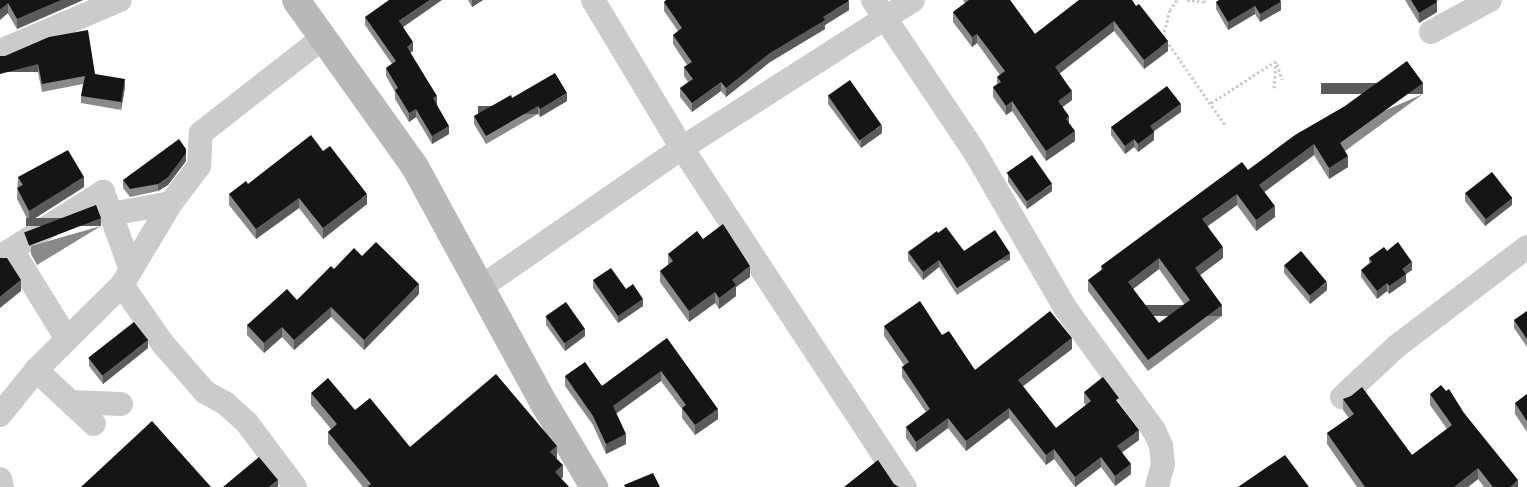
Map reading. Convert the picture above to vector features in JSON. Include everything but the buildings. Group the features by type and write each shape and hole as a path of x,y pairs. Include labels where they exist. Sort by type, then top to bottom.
{"street":[{"path":"0,51 120,0"},
{"path":"296,0 415,167 545,405 594,487"},
{"path":"593,0 682,148 905,487"},
{"path":"481,287 879,9 913,0"},
{"path":"1431,32 1490,0"},
{"path":"879,9 974,151 1066,309 1154,430 1161,446 1163,464 1157,487"},
{"path":"0,415 36,370 127,278 172,203 199,166 201,132 324,37"},
{"path":"68,339 6,254 103,192 111,214 127,278 163,344 204,392 225,403 247,423 295,487"},
{"path":"111,214 172,203"},
{"path":"1342,396 1397,346 1527,247"},
{"path":"36,370 94,424"},
{"path":"71,402 121,404"},
{"path":"0,478 2,487"}],"path":[{"path":"1177,0 1170,10 1163,36 1226,126"},
{"path":"1187,0 1205,2 1204,0"},
{"path":"1211,103 1276,61"},
{"path":"1276,61 1282,79"},
{"path":"1274,88 1276,61"}]}
